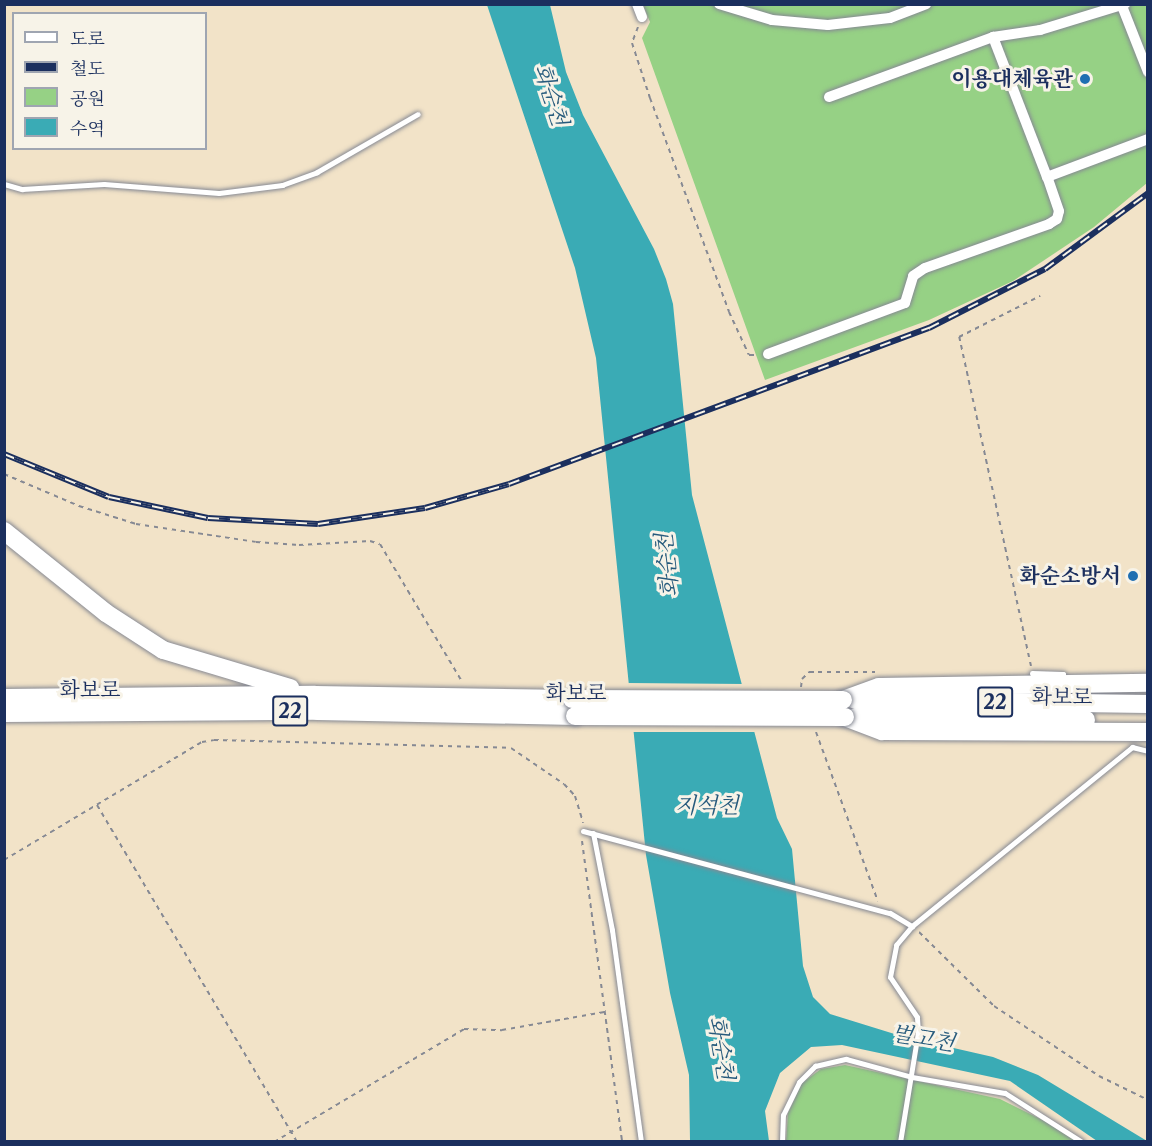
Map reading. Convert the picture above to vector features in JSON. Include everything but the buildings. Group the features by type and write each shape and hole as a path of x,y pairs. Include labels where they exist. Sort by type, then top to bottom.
{"highway":[{"name":"22","path":"4,531 106,613 164,650 315,695"},
{"path":"1148,683 879,687 844,708 882,731 1148,732"},
{"name":"화보로","path":"4,698 315,695 574,707"},
{"name":"화보로","path":"4,713 1148,704"},
{"name":"화보로","path":"844,708 1148,720"}],"street":[{"path":"637,4 642,17"},
{"path":"719,4 772,20 828,26 890,18 926,4"},
{"path":"829,97 993,36 1040,30 1124,5 1148,72"},
{"path":"768,354 905,303 913,276 925,268 1057,219 1057,203 993,36"},
{"path":"1047,177 1148,139"}],"lane":[{"path":"4,184 22,189 104,184 219,193 282,185 317,172 418,114"},
{"path":"1032,674 1063,674 1062,683"},
{"path":"900,1142 918,1038 917,1017 890,977 896,945 912,926 1132,747 1148,751"},
{"path":"583,831 615,837 884,911 912,926"},
{"path":"594,833 612,930 641,1142"},
{"path":"782,1142 783,1115 790,1095 816,1066 855,1060 1005,1093 1082,1142"}],"path":[{"path":"642,17 632,43 729,312 749,355 768,354"},
{"path":"1032,674 959,337 1040,296"},
{"path":"4,474 80,506 146,526 267,543 370,541 380,544 461,680"},
{"path":"802,694 802,679 809,672 880,672"},
{"path":"812,724 867,876 884,911"},
{"path":"4,860 202,742 214,740 511,748 571,791 579,804 583,831 583,868 622,1142"},
{"path":"97,805 297,1142"},
{"path":"912,926 994,1006 1099,1076 1148,1100"},
{"path":"274,1142 464,1029 502,1030 604,1012"}],"green space":[{"path":"643,5 1147,5 1147,183 1094,227 1013,281 929,320 765,380 642,38 650,22"},
{"path":"845,1065 1000,1099 1085,1141 786,1142 788,1113 802,1083 821,1069"}],"water":[{"name":"지석천","path":"487,5 550,5 566,72 583,115 654,249 666,279 673,304 692,495 777,818 792,849 803,966 813,997 830,1014 901,1036 993,1057 1038,1075 1147,1141 1097,1141 1010,1081 842,1045 811,1047 780,1073 765,1111 769,1141 690,1141 689,1075 670,993 646,855 596,358 575,268"}],"pier":[{"path":"628,683 745,684 758,732 633,732"}],"railway":[{"path":"4,454 109,497 208,518 318,524 425,508 509,484 929,328 1045,269 1148,193"}],"place":[{"name":"이용대체육관","path":"1085,79"},
{"name":"화순소방서","path":"1133,576"}],"water label":[{"name":"화순천","path":"551,95"},
{"name":"화순천","path":"667,565"},
{"name":"벌고천","path":"923,1038"},
{"name":"화순천","path":"721,1048"}]}
